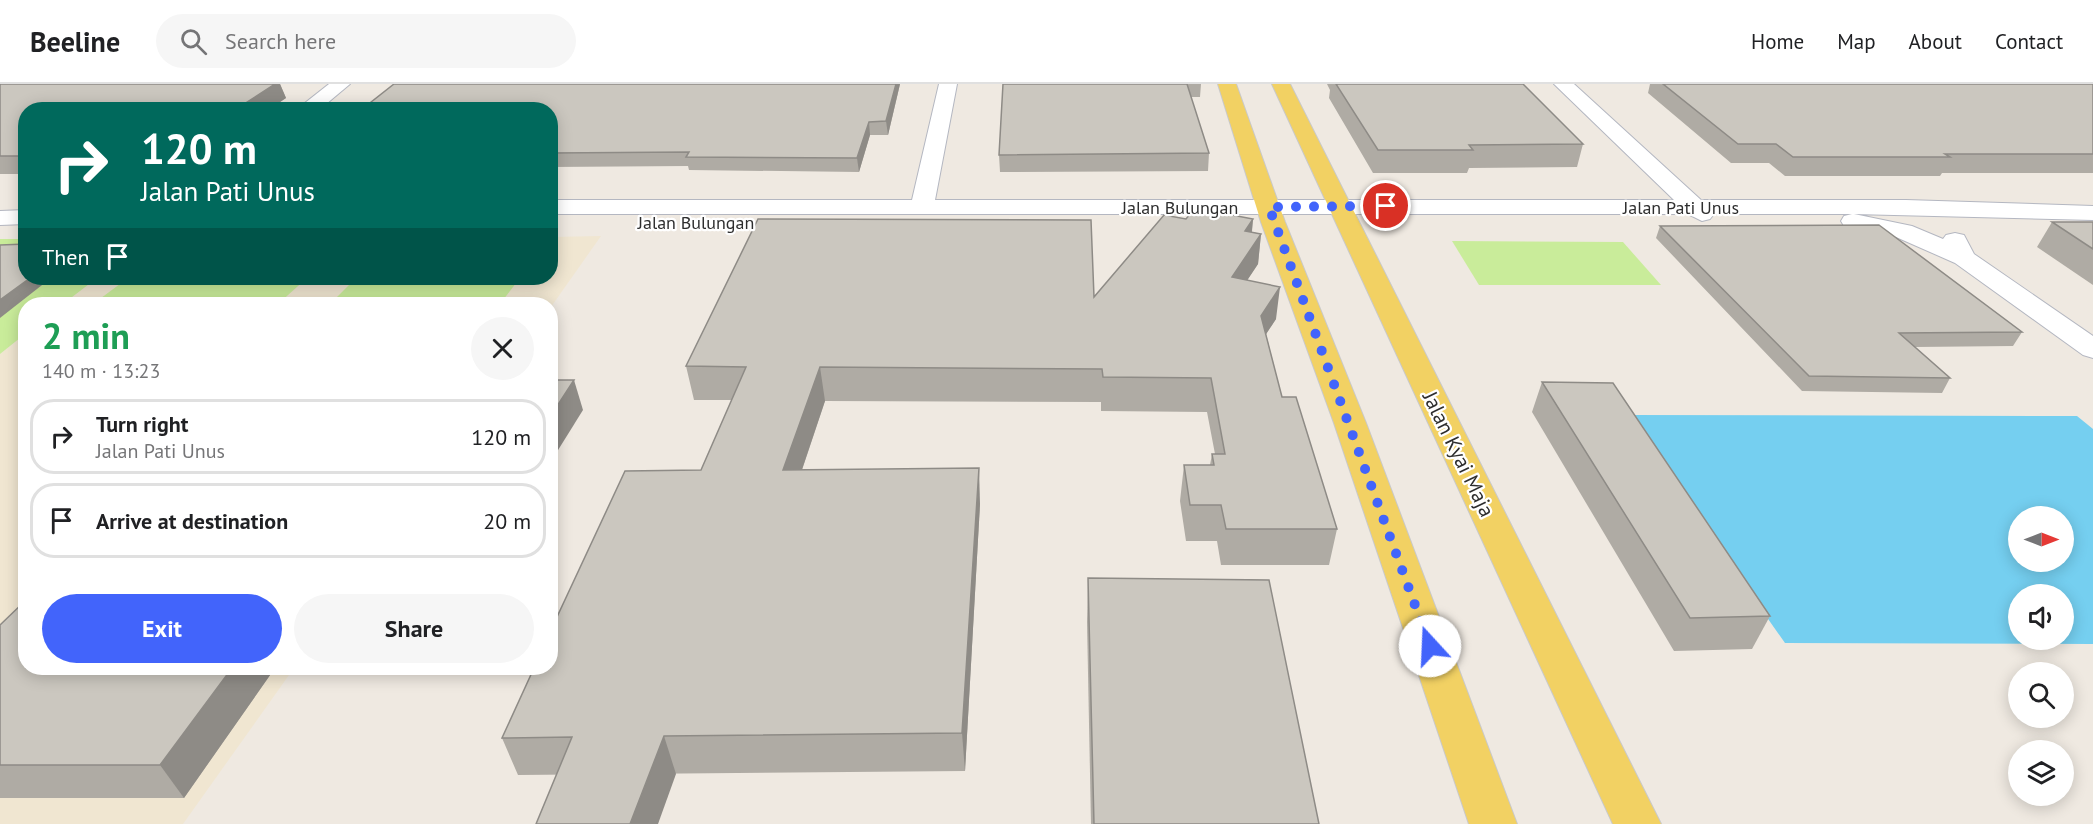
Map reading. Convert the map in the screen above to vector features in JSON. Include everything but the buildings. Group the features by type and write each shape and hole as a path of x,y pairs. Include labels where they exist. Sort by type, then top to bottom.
{"main road":[{"path":"1227,84 1271,215 1350,423 1493,824"},
{"name":"Jalan Kyai Maja","path":"1281,84 1637,824"}],"street":[{"path":"317,102 341,84"},
{"path":"922,208 948,84"},
{"path":"1563,84 1701,213"},
{"name":"Jalan Bulungan","path":"558,207 922,208 1271,215"},
{"name":"Jalan Pati Unus","path":"1271,215 1701,213 1906,207 2093,213"},
{"path":"1964,258 1951,231 1973,218 2020,212"},
{"name":"Jalan Pati Unus","path":"1701,213 1858,221 1903,231 1964,258 2093,349"},
{"name":"Jalan Bulungan","path":"558,222 1271,215"},
{"path":"0,218 18,217"}],"shaded area":[{"path":"601,236 558,297 72,297 88,285 558,285 558,237"},
{"path":"18,340 18,675 289,675 183,824 0,824 0,354"}],"green space":[{"path":"0,239 18,239 18,285 88,285 72,297 18,297 18,340 0,354"},
{"path":"1452,241 1623,242 1661,285 1479,285"},
{"path":"119,285 299,285 286,297 102,297"},
{"path":"349,285 515,285 505,297 337,297"}],"water":[{"path":"1625,415 2077,416 2093,429 2093,644 2074,644 2074,584 2008,584 2008,644 1785,643"}],"route":[{"path":"1386,206 1269,207 1430,646"}]}
